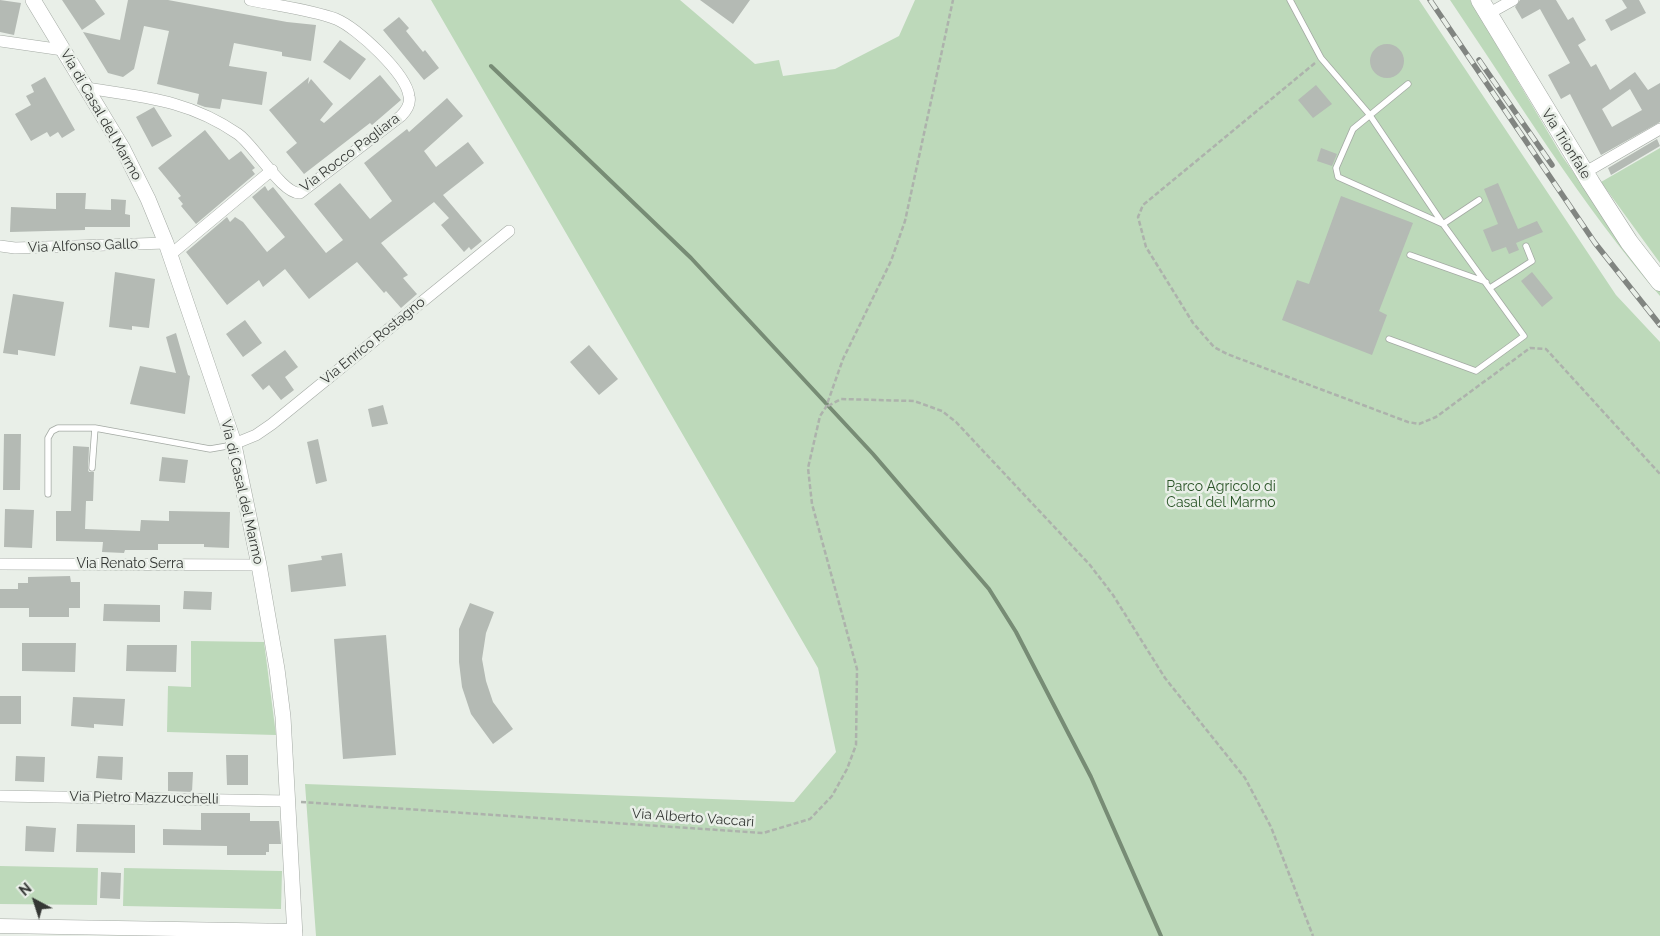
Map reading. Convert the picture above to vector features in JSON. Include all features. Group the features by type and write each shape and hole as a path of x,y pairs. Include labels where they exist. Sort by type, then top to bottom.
{"main road":[{"name":"Via di Casal del Marmo","path":"34,0 138,177 168,249 234,444 259,565 283,717 295,934"},
{"name":"Via Trionfale","path":"1484,7 1584,173 1629,242 1660,282"}],"street":[{"name":"Via Rocco Pagliara","path":"86,88 162,100 200,111 246,139 288,190 300,192 400,116 406,109 410,96 402,81 373,46 346,24 309,12 250,0"},
{"path":"1484,7 1513,0"},
{"path":"0,40 63,50"},
{"path":"1584,173 1660,129"},
{"path":"168,249 272,170"},
{"name":"Via Enrico Rostagno","path":"234,444 250,438 272,424 508,231"},
{"name":"Via Alfonso Gallo","path":"0,246 15,248 168,249"},
{"name":"Via Renato Serra","path":"0,564 259,565"},
{"name":"Via Pietro Mazzucchelli","path":"0,796 288,801"},
{"path":"0,926 295,934"}],"lane":[{"path":"1290,0 1321,58 1369,114 1443,224 1524,336 1476,371 1389,339"},
{"path":"1408,84 1353,129 1336,168 1338,177 1443,224"},
{"path":"1443,224 1479,200"},
{"path":"1410,255 1488,285 1532,261 1526,246"},
{"path":"48,494 48,438 58,428 95,428 210,449 234,444"},
{"path":"92,468 95,428"}],"path":[{"name":"Via Alberto Vaccari","path":"288,801 763,833 810,819 832,796 847,769 856,745 857,668 812,504 808,468 820,416 826,407 843,360 891,261 905,221 953,0"},
{"path":"1321,58 1143,204 1138,217 1146,247 1199,330 1214,347 1227,354 1408,422 1419,424 1436,417 1530,348 1546,349 1660,474"},
{"path":"826,407 841,399 862,398 914,401 942,411 956,422 1083,557 1113,595 1165,678 1245,778 1271,827 1313,936"}],"green space":[{"name":"Parco Agricolo di Casal del Marmo","path":"431,0 680,0 755,64 779,60 783,76 835,69 899,36 915,0 1419,0 1616,295 1660,342 1660,936 316,936 305,784 794,802 836,752 818,668"},
{"path":"1450,0 1470,0 1562,156 1640,267 1660,290 1660,296 1631,262 1577,189"},
{"path":"1660,148 1660,263 1601,182"},
{"path":"191,641 264,642 276,735 167,732 168,686 191,687"},
{"path":"0,866 98,868 97,905 0,904"},
{"path":"124,868 282,871 281,909 123,906"}],"building":[{"path":"0,0 21,3 14,35 0,32"},
{"path":"62,0 95,0 105,14 82,30"},
{"path":"128,0 168,0 287,22 316,25 311,61 282,56 282,52 234,43 229,66 267,72 262,105 222,99 220,109 205,107 197,104 199,94 157,84 169,31 144,26 134,69 123,77 108,73 83,32 120,40"},
{"path":"700,0 750,0 733,24"},
{"path":"1520,0 1556,0 1568,20 1573,17 1586,40 1578,45 1591,67 1596,64 1610,90 1635,72 1648,90 1660,83 1660,122 1601,155 1570,94 1561,99 1548,75 1570,63 1540,9 1522,19 1515,7","holes":["1630,89 1642,110 1612,127 1602,109"]},
{"path":"1622,0 1639,0 1646,13 1611,31 1605,20 1627,8"},
{"path":"399,17 409,28 406,31 423,52 425,50 439,68 424,80 383,30"},
{"path":"340,40 366,59 350,80 323,62"},
{"path":"1387,44 1394,45 1399,49 1403,54 1403,68 1399,73 1394,77 1387,78 1380,77 1375,73 1371,68 1370,61 1371,54 1375,49 1380,45"},
{"path":"380,75 401,100 372,125 370,123 304,174 286,152 297,143 269,110 309,77 308,84 311,79 333,104 320,120 324,123"},
{"path":"45,77 75,130 62,138 58,132 50,137 47,132 31,141 15,114 31,105 26,96 34,92 31,85"},
{"path":"1316,85 1332,104 1313,118 1298,100"},
{"path":"447,98 463,116 424,151 436,167 468,142 484,163 443,195 482,241 471,250 469,247 464,252 441,225 449,218 434,202 381,243 408,275 403,278 417,294 401,308 386,291 384,293 357,262 309,299 285,269 263,287 259,280 227,305 186,252 227,217 230,222 235,217 243,222 267,252 285,237 252,197 265,186 268,191 273,187 326,253 343,240 314,204 340,183 370,219 392,201 364,163 407,129 409,132"},
{"path":"154,107 172,136 152,147 136,117"},
{"path":"205,130 229,160 241,151 255,168 252,170 255,174 196,224 181,206 183,204 178,198 181,196 158,168"},
{"path":"1657,139 1660,146 1611,175 1608,168"},
{"path":"1321,148 1337,154 1332,166 1317,161"},
{"path":"1498,183 1518,229 1537,221 1543,232 1516,243 1519,250 1509,254 1506,247 1492,252 1483,230 1498,224 1484,189"},
{"path":"56,193 86,193 85,209 111,210 111,199 126,200 125,214 130,215 130,227 85,227 85,230 10,232 11,207 56,209"},
{"path":"1341,196 1413,223 1379,311 1387,315 1372,355 1282,320 1297,280 1309,284"},
{"path":"115,272 155,279 149,328 132,326 132,330 109,327"},
{"path":"1532,272 1553,298 1542,307 1521,281"},
{"path":"13,294 64,302 55,356 18,350 18,355 3,353"},
{"path":"245,320 262,343 243,357 226,334"},
{"path":"176,333 188,375 190,376 185,414 130,404 140,366 176,373 166,337"},
{"path":"589,345 618,379 599,395 570,362"},
{"path":"285,350 298,367 285,377 294,390 281,400 269,385 263,390 251,375"},
{"path":"383,405 388,424 372,427 368,409"},
{"path":"4,434 21,434 20,490 3,490"},
{"path":"318,439 327,481 316,484 307,442"},
{"path":"73,446 89,447 88,470 89,472 94,472 93,501 86,501 85,529 140,531 141,520 169,521 169,511 230,512 229,548 204,547 204,544 158,544 158,550 125,550 124,553 102,552 103,542 56,541 56,511 71,511"},
{"path":"162,457 188,460 185,483 159,481"},
{"path":"5,509 34,510 32,548 4,547"},
{"path":"342,553 346,586 291,592 288,565 322,560 321,556"},
{"path":"70,576 71,582 80,582 80,608 69,608 69,617 29,617 29,608 0,608 0,589 18,589 18,583 28,583 28,577"},
{"path":"184,591 212,592 211,610 183,609"},
{"path":"470,603 494,612 486,633 482,659 486,681 493,702 513,729 493,744 471,714 462,687 459,662 459,629"},
{"path":"104,604 160,605 160,622 103,621"},
{"path":"386,635 396,755 343,759 334,639"},
{"path":"22,643 76,643 75,672 22,671"},
{"path":"127,645 177,645 176,672 126,671"},
{"path":"0,696 21,696 21,724 0,724"},
{"path":"73,697 125,699 123,726 94,724 94,728 71,726"},
{"path":"226,755 248,755 248,785 227,785"},
{"path":"16,756 45,757 44,782 15,781"},
{"path":"98,756 123,757 122,780 96,778"},
{"path":"168,772 193,772 192,792 168,791"},
{"path":"201,813 250,813 250,821 279,821 281,844 269,844 269,852 266,852 266,855 227,855 227,846 163,845 163,829 201,830"},
{"path":"77,824 135,825 135,853 76,852"},
{"path":"26,826 56,828 54,852 25,851"},
{"path":"101,872 121,873 120,899 100,898"}],"waterway":[{"path":"491,66 691,258 873,454 989,589 1016,632 1091,777 1161,936"}],"railway":[{"path":"1430,0 1595,243 1660,325"},
{"path":"1479,60 1552,165"}]}
